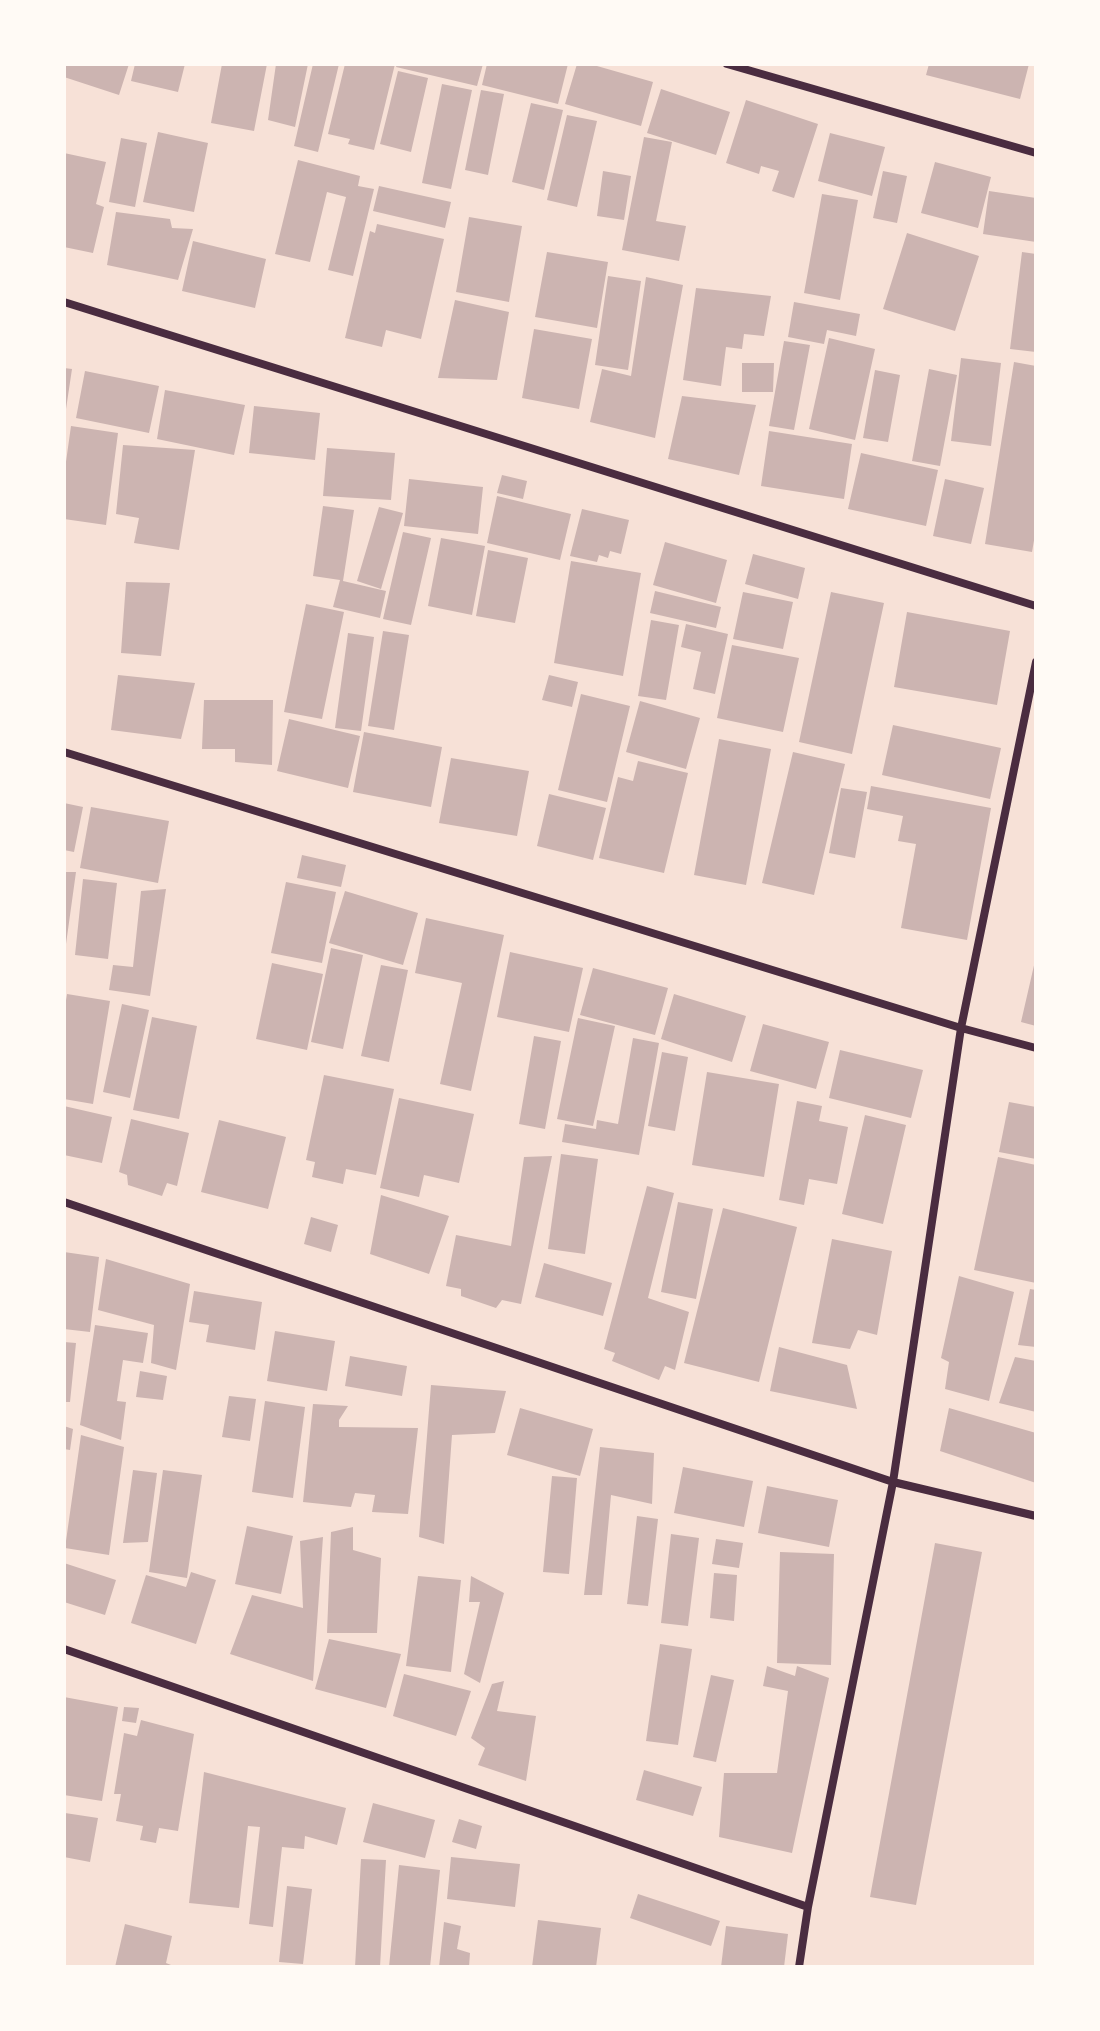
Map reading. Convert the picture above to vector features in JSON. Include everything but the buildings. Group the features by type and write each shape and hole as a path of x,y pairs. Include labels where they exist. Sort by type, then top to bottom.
{"street":[{"path":"727,64 1036,153"},
{"path":"64,302 1036,606"},
{"path":"799,1967 808,1907 893,1482 961,1028 1036,662"},
{"path":"64,752 961,1028 1036,1048"},
{"path":"64,1202 893,1482 1036,1516"},
{"path":"64,1649 808,1907"}]}
